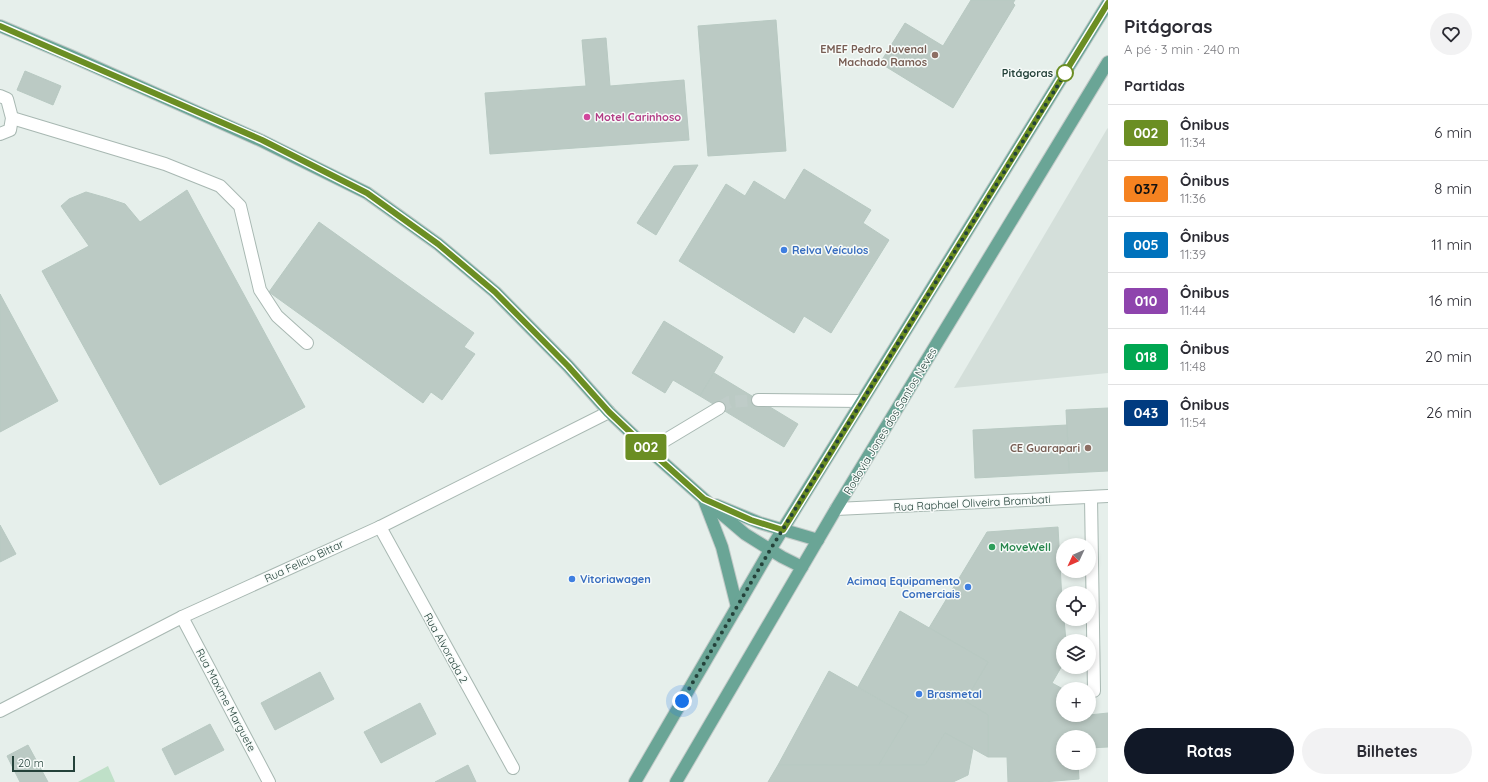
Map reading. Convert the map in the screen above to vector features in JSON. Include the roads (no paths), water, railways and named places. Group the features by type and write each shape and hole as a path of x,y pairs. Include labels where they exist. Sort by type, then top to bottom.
{"main road":[{"path":"635,782 770,550 1108,3"},
{"path":"0,26 262,140 367,193 438,244 495,292 568,366 609,412 704,499 746,534 770,550 802,567"},
{"name":"Rodovia Jones dos Santos Neves","path":"676,782 836,509 1108,62"},
{"path":"704,499 751,520 818,540"},
{"path":"704,499 722,547 737,607"}],"street":[{"path":"0,96 7,99 12,118 10,130 0,134"},
{"path":"12,118 165,164 220,186 240,206 260,290 277,316 307,343"},
{"path":"758,400 862,401"},
{"path":"649,450 719,408"},
{"name":"Rua Felicio Bittar","path":"0,711 182,617 380,527 609,412"},
{"name":"Rua Raphael Oliveira Brambati","path":"836,509 1108,496"},
{"path":"1091,497 1094,682"},
{"name":"Rua Alvorada 2","path":"380,527 513,768"},
{"name":"Rua Maxime Marguete","path":"182,617 269,782"}],"tunnel":[{"path":"719,408 729,402 758,400"}],"place":[{"name":"EMEF Pedro Juvenal Machado Ramos","path":"935,55"},
{"name":"Pitágoras","path":"1065,73"},
{"name":"Motel Carinhoso","path":"587,117"},
{"name":"Relva Veículos","path":"784,250"},
{"name":"CE Guarapari","path":"1088,448"},
{"name":"MoveWell","path":"992,547"},
{"name":"Vitoriawagen","path":"572,579"},
{"name":"Acimaq Equipamento Comerciais","path":"968,587"},
{"name":"Brasmetal","path":"919,694"}]}
